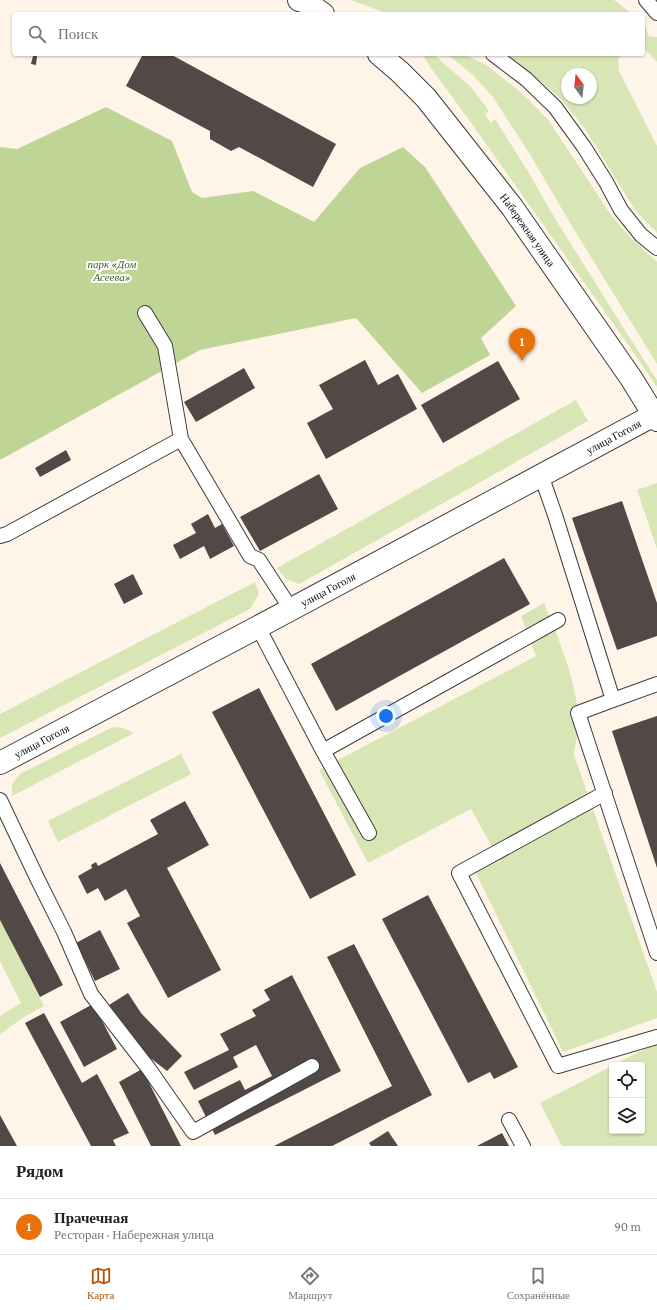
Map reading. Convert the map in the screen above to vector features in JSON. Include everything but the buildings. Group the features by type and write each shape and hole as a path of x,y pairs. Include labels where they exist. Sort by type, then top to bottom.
{"street":[{"path":"300,0 306,2 320,12"},
{"name":"Набережная улица","path":"381,56 426,98 512,207 631,378 655,417"},
{"name":"улица Гоголя","path":"0,763 541,475 655,417"}],"lane":[{"path":"646,0 657,13"},
{"path":"496,56 526,79 555,107 584,147 606,182 621,210 641,234 657,248"},
{"path":"146,313 166,346 181,439 250,556 259,560 291,609"},
{"path":"0,536 7,534 181,439"},
{"path":"541,475 613,700"},
{"path":"323,751 558,620"},
{"path":"258,627 323,751 369,833"},
{"path":"657,684 578,713 657,953"},
{"path":"605,793 459,873 558,1066 657,1037"},
{"path":"0,800 28,861 64,932 91,994 149,1069 193,1132 312,1066"},
{"path":"509,1120 524,1146"}],"green space":[{"path":"351,0 614,0 629,12 384,12"},
{"path":"645,26 648,36 657,37 657,62 645,49"},
{"path":"435,56 470,86 489,111 485,115 491,123 495,119 529,173 551,212 657,380 657,387 620,333 424,57"},
{"path":"449,56 468,56 486,65 529,100 549,121 611,215 630,237 657,262 657,364 573,228 531,156 493,97 474,76"},
{"path":"508,56 622,56 618,58 619,71 657,146 657,233 635,210 585,129 565,104 597,104 597,68 561,68 561,99 520,64"},
{"name":"парк «Дом Асеева»","path":"106,107 172,141 192,192 202,198 253,191 314,222 360,168 403,147 425,167 516,306 481,338 490,355 422,393 356,318 200,350 0,460 0,147 17,149"},
{"path":"576,400 588,421 299,584 286,579 277,568"},
{"path":"657,483 657,549 637,490"},
{"path":"255,582 259,594 250,609 0,738 0,714"},
{"path":"544,603 567,662 575,694 578,732 574,755 657,992 657,1018 563,1052 476,873 500,861 471,809 368,863 319,770 536,656 521,616"},
{"path":"113,727 123,728 134,733 12,796 12,784 20,774"},
{"path":"181,754 191,774 58,842 48,821"},
{"path":"0,920 44,1006 24,1017 0,1034 0,1016 21,1003 0,961"},
{"path":"657,1043 657,1146 562,1146 540,1103 609,1068 609,1134 645,1134 645,1062 619,1062"}],"place":[{"name":"Прачечная","path":"522,361"}]}
